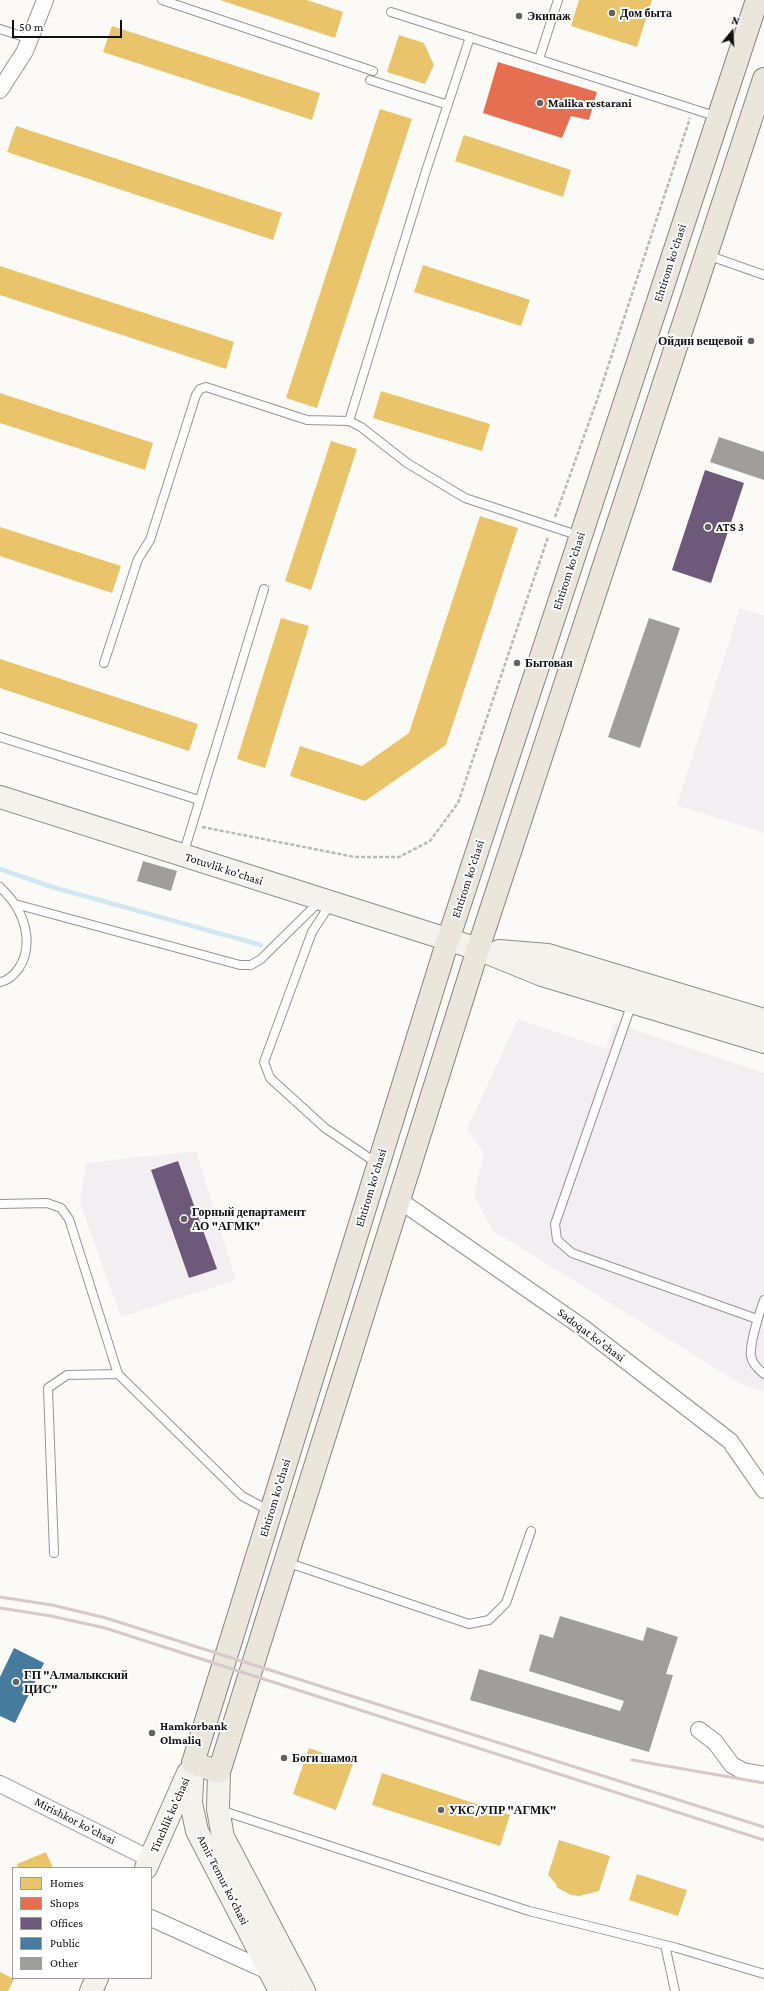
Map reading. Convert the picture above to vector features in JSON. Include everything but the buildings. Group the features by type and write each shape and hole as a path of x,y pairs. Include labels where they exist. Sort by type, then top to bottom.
{"main road":[{"name":"Ehtirom ko'chasi","path":"193,1763 448,940 756,0"},
{"path":"193,1763 219,1772 478,949 706,255 761,103 764,79"},
{"name":"Totuvlik ko'chasi","path":"1,798 478,949"},
{"path":"478,949 542,975 764,1042"},
{"path":"478,949 548,955 764,1020"},
{"name":"Tinchlik ko'chasi","path":"148,1863 193,1763"},
{"name":"Amir Temur ko'chasi","path":"193,1763 191,1803 197,1831 275,1982"},
{"name":"Amir Temur ko'chasi","path":"219,1772 218,1809 220,1824 226,1843 304,1991"},
{"path":"91,1991 97,1979"}],"street":[{"path":"0,90 25,51 45,0"},
{"name":"Sadoqat ko'chasi","path":"399,1200 582,1327 730,1441 764,1490"},
{"path":"699,1730 715,1742 732,1766 743,1771 764,1775"},
{"name":"Mirishkor ko'chsai","path":"0,1784 148,1863"},
{"path":"152,1919 275,1982"}],"lane":[{"path":"162,0 373,71"},
{"path":"539,59 558,0"},
{"path":"391,12 718,117"},
{"path":"0,29 30,39"},
{"path":"349,421 470,37"},
{"path":"370,80 448,105"},
{"path":"706,255 764,275"},
{"path":"104,663 138,559 150,540 196,395 200,389 206,388 307,420 349,421 361,427 408,463 465,498 580,536"},
{"path":"182,856 264,589"},
{"path":"0,737 199,800"},
{"path":"0,887 15,904 25,925 28,942 24,961 15,974 5,981 0,982"},
{"path":"15,904 240,965 251,965 326,902"},
{"path":"326,902 312,932 264,1062 270,1078 325,1128 378,1164"},
{"path":"632,1002 555,1224 557,1240 572,1254 757,1319"},
{"path":"0,1204 47,1203 61,1208 69,1219 118,1374 242,1496 271,1511"},
{"path":"764,1300 757,1319 751,1356 759,1370 764,1374"},
{"path":"54,1553 48,1388 67,1375 118,1374"},
{"path":"285,1562 469,1624 489,1620 506,1603 531,1531"},
{"path":"218,1809 529,1911 665,1945 764,1974"},
{"path":"665,1945 675,1991"}],"path":[{"path":"192,825 355,857 399,857 430,841 458,803 597,400 693,109"}],"shaded area":[{"path":"740,608 764,616 764,833 677,805"},
{"path":"518,1019 606,1049 614,1023 764,1073 764,1392 741,1384 492,1230 474,1195 484,1153 467,1129"},
{"path":"196,1151 236,1280 121,1317 80,1203 86,1163"}],"waterway":[{"path":"0,869 52,887 261,945"}],"railway":[{"path":"0,1597 52,1605 106,1618 764,1827"},
{"path":"0,1608 51,1616 105,1628 764,1840"},
{"path":"632,1760 764,1783"}],"place":[{"name":"Дом быта","path":"612,13"},
{"name":"Экипаж","path":"519,16"},
{"name":"Malika restarani","path":"540,103"},
{"name":"Ойдин вещевой","path":"751,341"},
{"name":"ATS 3","path":"708,527"},
{"name":"Бытовая","path":"517,663"},
{"name":"Горный департамент АО \"АГМК\"","path":"184,1219"},
{"name":"ГП \"Алмалыкский ЦИС\"","path":"16,1682"},
{"name":"Hamkorbank Olmaliq","path":"152,1733"},
{"name":"Боги шамол","path":"284,1758"},
{"name":"УКС/УПР \"АГМК\"","path":"441,1810"}]}
